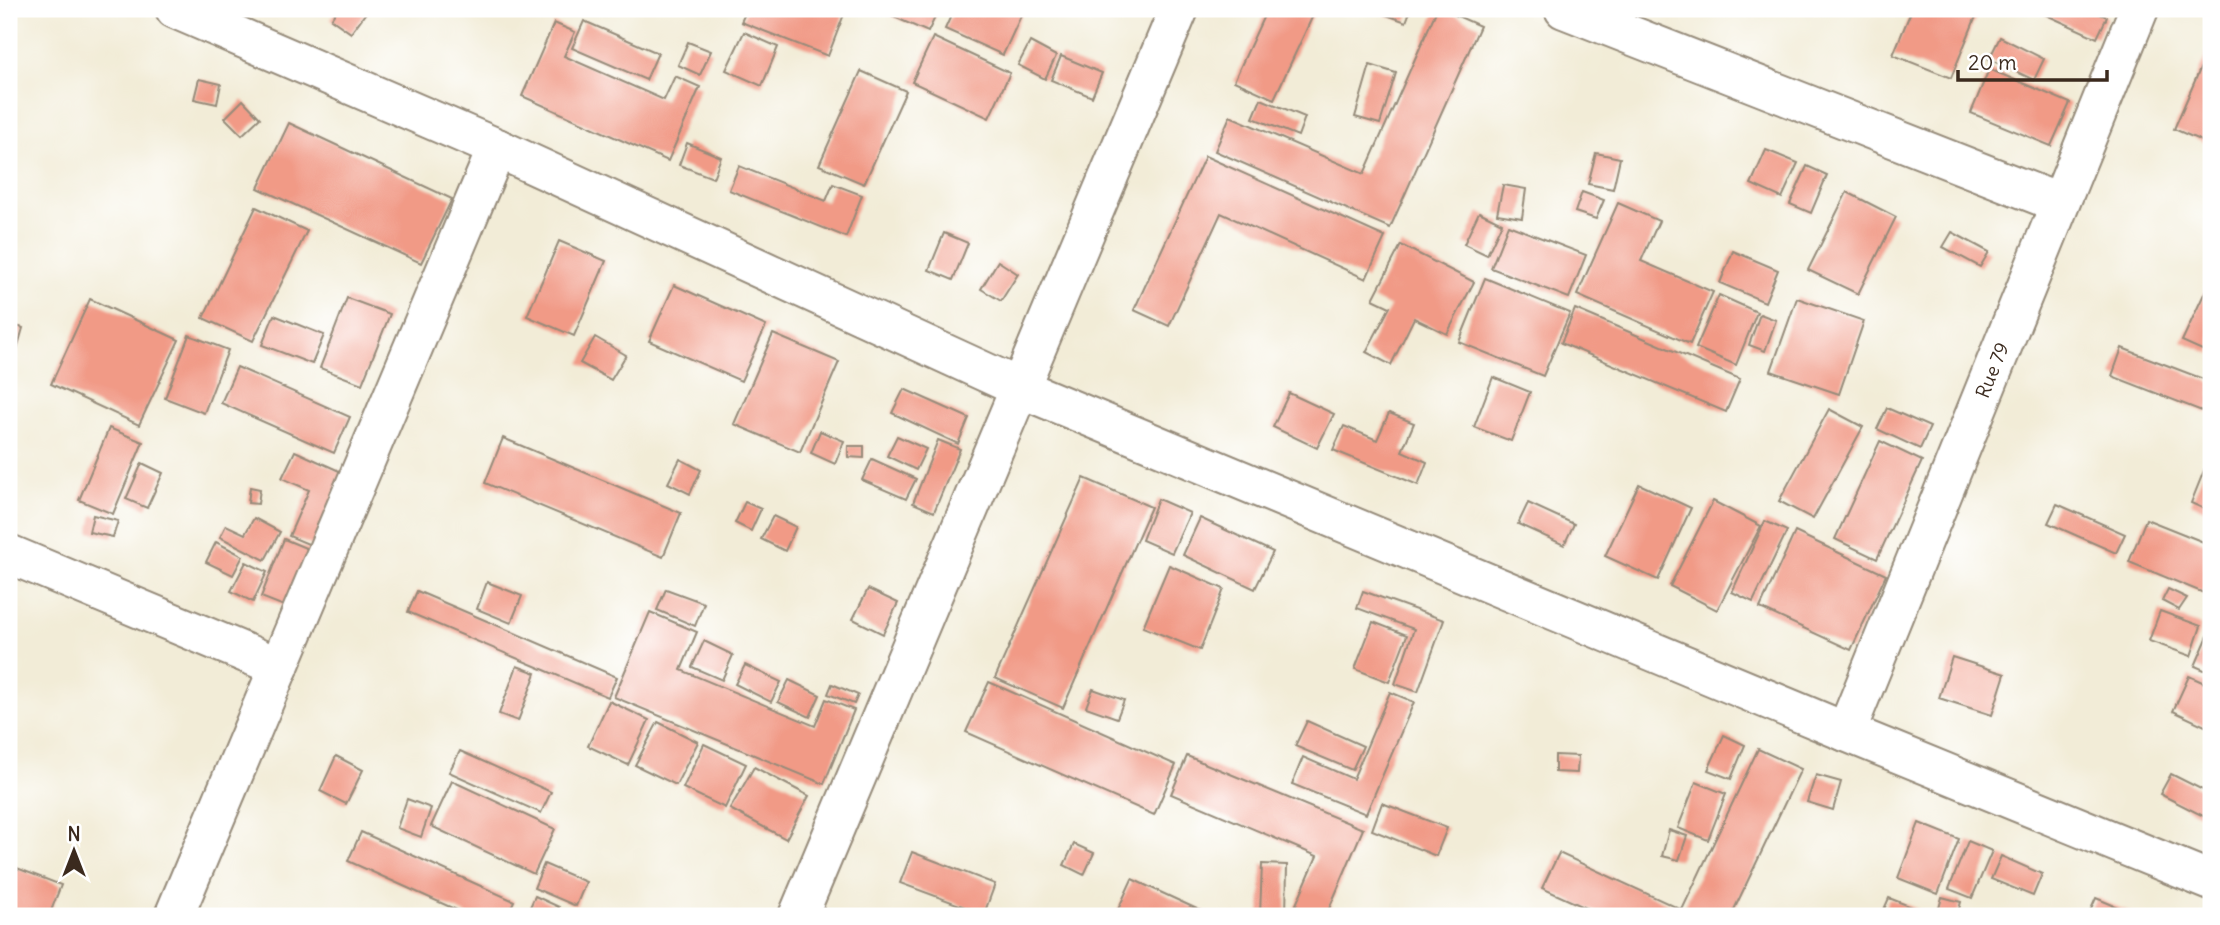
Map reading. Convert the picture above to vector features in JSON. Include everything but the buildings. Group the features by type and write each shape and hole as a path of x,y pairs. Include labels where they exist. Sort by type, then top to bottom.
{"street":[{"path":"175,9 497,148 1020,388 2211,881"},
{"path":"806,914 1020,388 1179,9"},
{"path":"1564,9 2059,203"},
{"name":"Rue 79","path":"1846,732 2139,9"},
{"path":"174,916 497,148"},
{"path":"9,554 279,667"}]}
